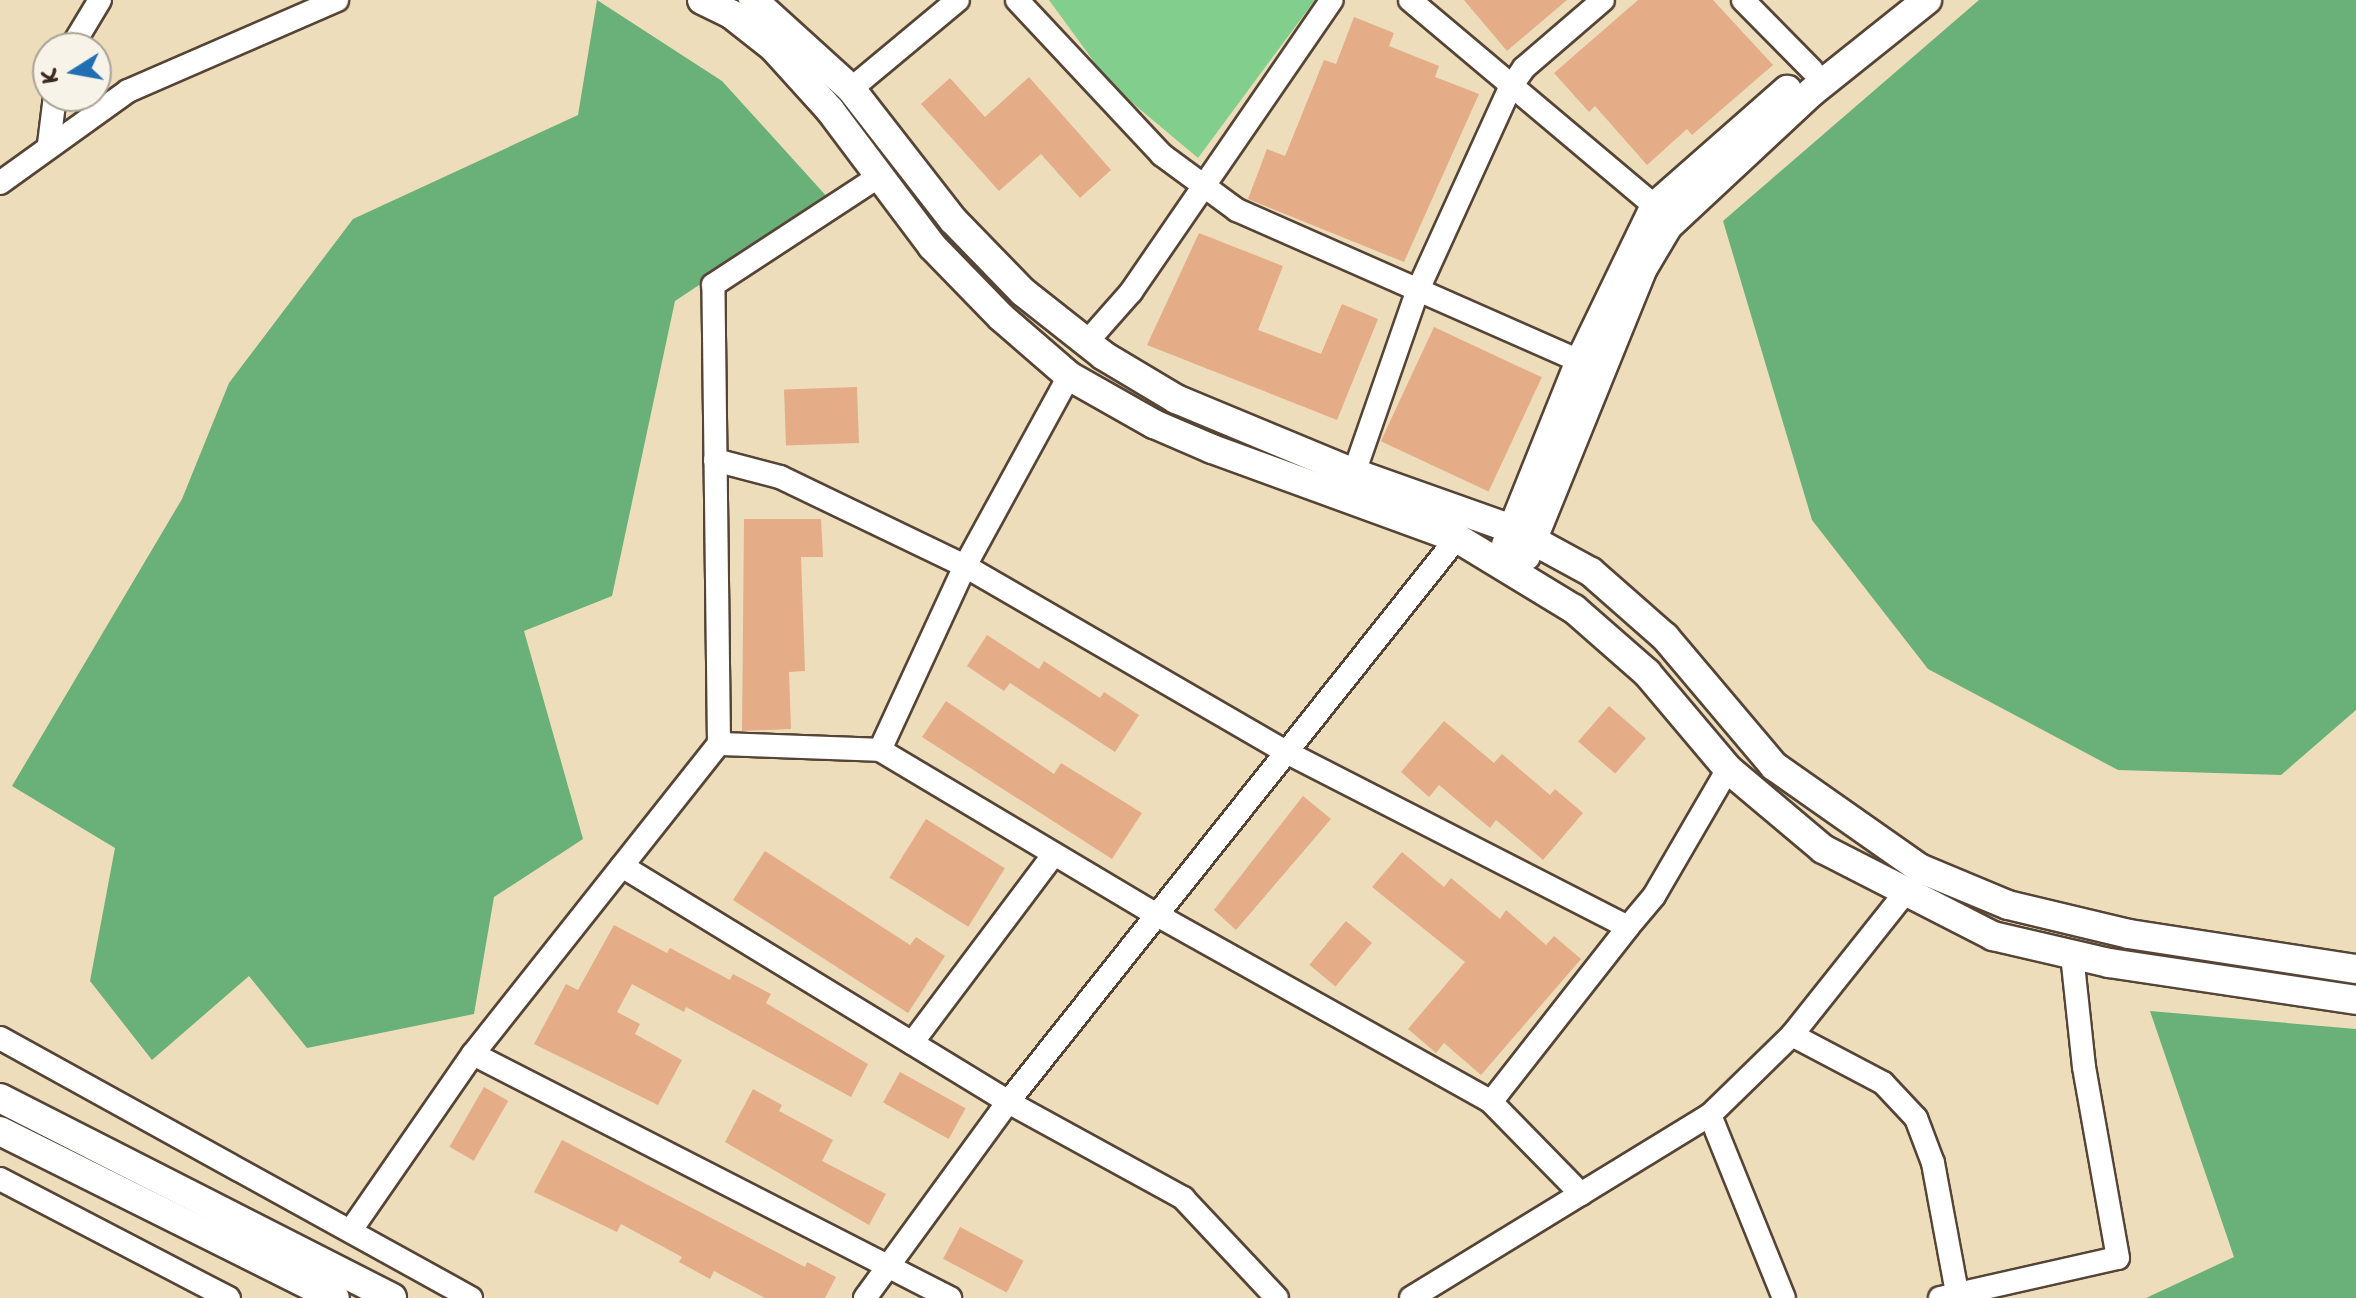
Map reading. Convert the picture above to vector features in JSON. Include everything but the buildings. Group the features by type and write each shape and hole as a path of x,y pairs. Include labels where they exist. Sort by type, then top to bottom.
{"street":[{"path":"81,32 100,0"},
{"path":"0,183 49,144 128,91 337,0"},
{"path":"702,0 731,14 774,48 881,175 932,246 1001,317 1069,376 1154,424 1212,449 1457,538 1574,609 1647,673 1728,769 1823,849 1993,936 2072,954 2293,994 2356,1000"},
{"path":"753,0 851,89 953,220 1023,292 1086,343 1176,399 1354,473 1522,535 1591,572 1665,637 1774,766 1919,868 2008,905 2129,934 2356,969"},
{"path":"851,89 958,0"},
{"path":"1017,0 1162,155 1237,210 1417,292 1580,361"},
{"path":"1086,343 1131,292 1332,0"},
{"path":"1410,0 1510,88 1655,206"},
{"path":"1354,473 1417,292 1510,88 1524,68 1603,0"},
{"path":"1743,0 1812,70"},
{"path":"1522,535 1580,361 1655,206 1719,145 1896,0"},
{"path":"1508,569 1643,268 1668,226 1813,91 1927,0"},
{"path":"49,144 53,112"},
{"path":"351,1230 473,1054 719,744 713,285 881,175"},
{"path":"880,750 965,566 1069,376"},
{"path":"715,460 780,477 965,566 1286,752 1628,927"},
{"path":"865,1298 885,1265 1008,1102 1457,538"},
{"path":"719,744 880,750 1157,915 1491,1102 1581,1194"},
{"path":"1491,1102 1654,896 1728,769"},
{"path":"912,1043 1054,854"},
{"path":"622,866 1008,1102 1183,1198 1277,1298"},
{"path":"1411,1298 1441,1290 1581,1194 1710,1115 1792,1035 1905,893"},
{"path":"1792,1035 1883,1083 1916,1118 1933,1163 1949,1295 2118,1258 2084,1067 2072,954"},
{"path":"0,1038 471,1298"},
{"path":"473,1054 950,1298"},
{"path":"0,1098 392,1298"},
{"path":"1710,1115 1784,1298"},
{"path":"0,1131 335,1298"},
{"path":"0,1179 229,1298"}],"green space":[{"path":"597,0 722,81 829,199 675,301 612,596 524,631 583,839 494,897 474,1014 307,1048 249,976 152,1060 90,981 115,848 12,786 182,499 229,383 353,219 578,115"},
{"path":"1049,0 1315,0 1198,158 1111,85"},
{"path":"1979,0 2356,0 2356,710 2281,775 2118,770 1928,669 1812,520 1723,221"},
{"path":"2150,1011 2356,1029 2356,1298 2146,1298 2234,1257"}]}
